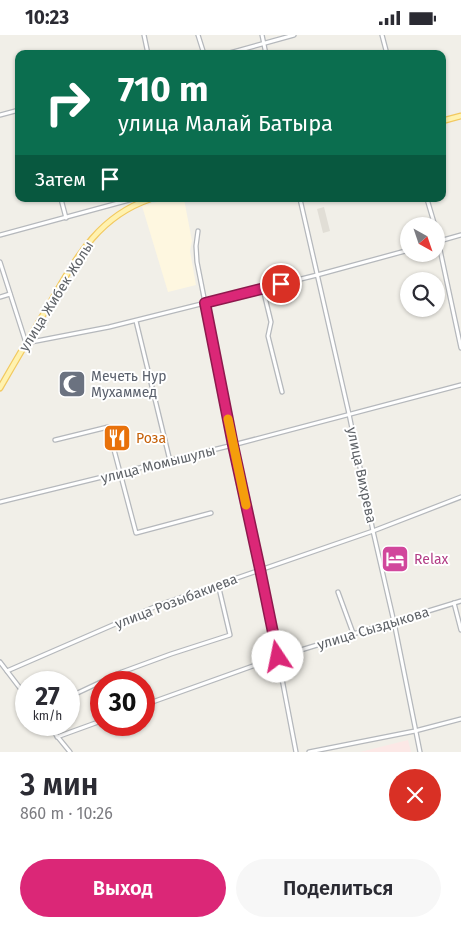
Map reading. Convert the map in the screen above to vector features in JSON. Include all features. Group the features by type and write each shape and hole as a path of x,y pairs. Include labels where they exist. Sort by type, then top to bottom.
{"main road":[{"path":"446,120 461,116"},
{"name":"улица Жибек Жолы","path":"0,388 85,245 132,202"}],"street":[{"path":"144,35 147,50"},
{"path":"198,35 203,50"},
{"path":"262,35 265,50"},
{"path":"240,50 294,35"},
{"path":"382,35 387,50"},
{"path":"0,115 15,111"},
{"path":"62,202 66,218"},
{"path":"0,235 126,202"},
{"name":"улица Вихрева","path":"301,202 349,414 420,752"},
{"path":"428,202 432,217"},
{"path":"198,231 196,247 205,303 296,752"},
{"path":"445,239 461,235"},
{"path":"0,262 26,343 136,321 400,252"},
{"path":"443,263 461,348"},
{"path":"263,289 271,322 268,336 282,392"},
{"path":"0,297 10,294"},
{"path":"136,321 170,461"},
{"name":"улица Момышулы","path":"0,502 170,461 461,385"},
{"path":"54,439 108,427 136,533 211,513"},
{"name":"улица Розыбакиева","path":"7,671 159,605 373,531 461,497"},
{"path":"80,692 122,672 230,635 218,584"},
{"path":"338,592 353,633"},
{"name":"улица Сыздыкова","path":"155,701 278,657 461,601"},
{"path":"454,603 461,630"},
{"path":"0,662 15,682"},
{"path":"309,752 416,731 461,719"},
{"path":"70,752 57,737 90,725"}],"shaded area":[{"path":"157,202 185,202 192,241 190,251 196,285 168,292 142,206"},
{"path":"324,207 330,231 323,233 317,209"},
{"path":"408,740 411,752 360,752"}],"slow traffic":[{"path":"228,419 246,505"}],"place":[{"name":"Мечеть Нур Мухаммед","path":"72,384"},
{"name":"Роза","path":"117,438"},
{"name":"Relax","path":"395,559"}],"route":[{"path":"278,657 205,303 281,284"}]}
